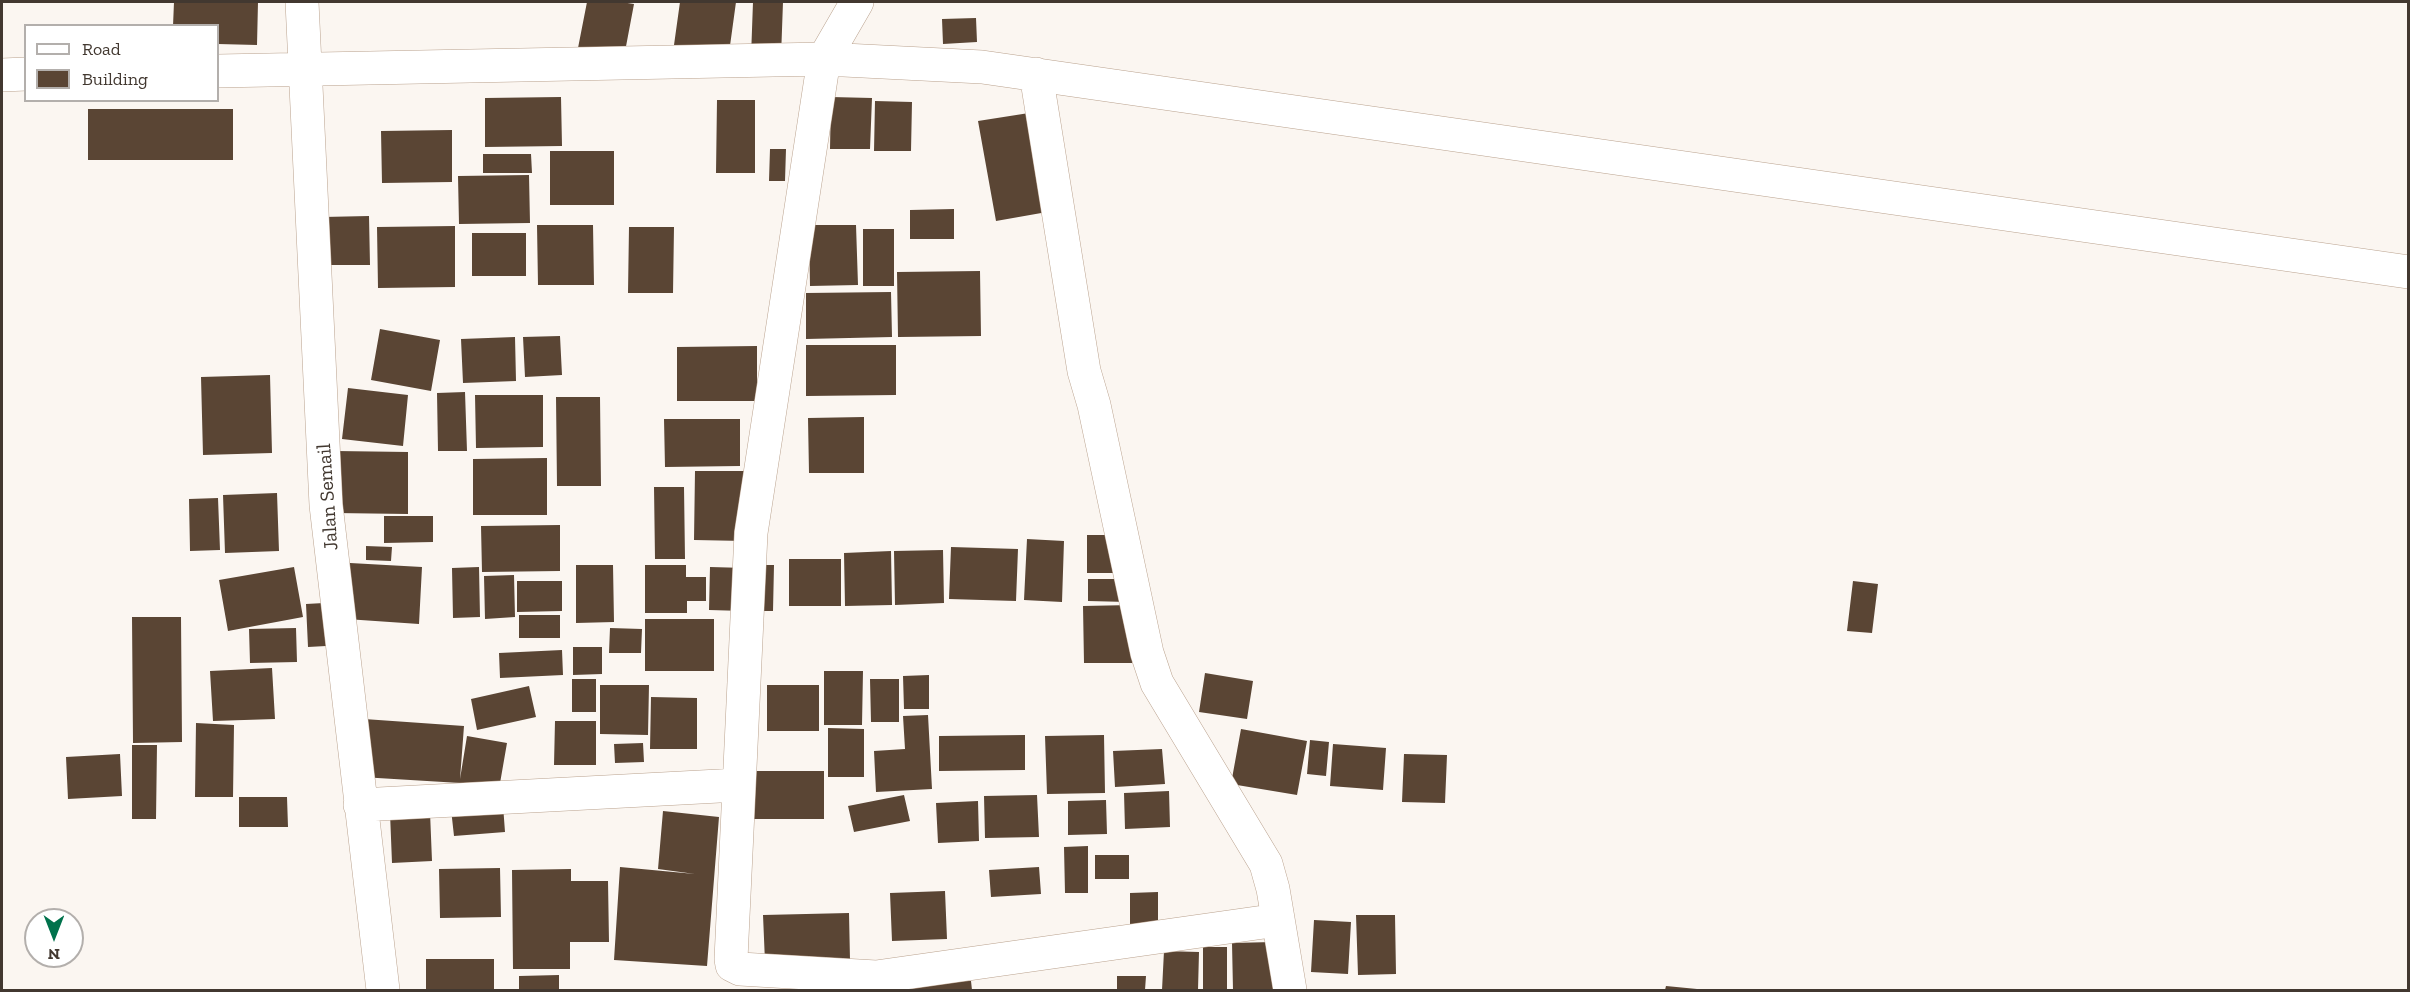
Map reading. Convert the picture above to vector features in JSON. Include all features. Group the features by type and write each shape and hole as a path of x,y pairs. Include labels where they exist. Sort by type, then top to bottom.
{"street":[{"name":"Jalan Semail","path":"302,2 326,505 383,990"},
{"path":"857,2 824,59 751,533 738,785 732,965 740,969 876,984 1278,920"},
{"path":"219,71 824,59 982,67 2409,272"},
{"path":"1036,74 1084,371 1094,405 1147,653 1157,683 1266,864 1273,890 1290,990"},
{"path":"2,75 24,75"},
{"path":"360,805 738,785"}],"building":[{"path":"174,2 258,2 257,45 219,44 219,24 173,24"},
{"path":"587,2 634,4 624,57 578,48"},
{"path":"680,2 736,2 729,53 674,45"},
{"path":"753,2 783,2 781,57 751,57"},
{"path":"976,18 977,42 943,44 942,19"},
{"path":"561,97 562,146 485,147 485,98"},
{"path":"831,97 872,98 870,149 830,149"},
{"path":"717,100 755,100 755,173 716,173"},
{"path":"875,101 912,102 911,151 874,151"},
{"path":"88,109 233,109 233,160 88,160"},
{"path":"1029,113 1047,212 996,221 978,121"},
{"path":"452,130 452,182 382,183 381,131"},
{"path":"770,149 786,149 785,181 769,181"},
{"path":"550,151 614,151 614,205 550,205"},
{"path":"483,154 531,154 532,173 483,173"},
{"path":"529,175 530,223 459,224 458,176"},
{"path":"954,209 954,239 910,239 910,210"},
{"path":"369,216 370,265 324,265 323,217"},
{"path":"537,225 593,225 594,285 538,285"},
{"path":"809,225 856,225 858,285 810,286"},
{"path":"455,226 455,287 378,288 377,227"},
{"path":"629,227 674,227 673,293 628,293"},
{"path":"863,229 894,229 894,286 863,286"},
{"path":"472,233 526,233 526,276 472,276"},
{"path":"980,271 981,336 898,337 897,272"},
{"path":"891,292 892,337 806,339 806,293"},
{"path":"380,329 440,340 431,391 371,380"},
{"path":"560,336 562,375 525,377 523,337"},
{"path":"515,337 516,381 463,383 461,339"},
{"path":"806,345 896,345 896,395 806,396"},
{"path":"757,346 757,401 677,401 677,347"},
{"path":"270,375 272,453 203,455 201,377"},
{"path":"348,388 408,395 403,446 342,439"},
{"path":"465,392 467,451 438,451 437,393"},
{"path":"475,395 543,395 543,447 476,448"},
{"path":"556,397 600,397 601,486 557,486"},
{"path":"864,417 864,473 809,473 808,418"},
{"path":"664,419 740,419 740,466 665,467"},
{"path":"336,451 408,452 408,514 335,513"},
{"path":"547,458 547,515 473,515 473,459"},
{"path":"695,471 746,471 745,541 694,540"},
{"path":"654,487 684,487 685,559 655,559"},
{"path":"277,493 279,551 225,553 223,495"},
{"path":"218,498 220,550 190,551 189,499"},
{"path":"384,516 433,516 433,542 384,543"},
{"path":"560,525 560,571 482,572 481,526"},
{"path":"1087,535 1114,535 1114,573 1087,573"},
{"path":"1027,539 1064,541 1062,602 1024,600"},
{"path":"366,546 392,547 391,561 366,560"},
{"path":"951,547 1018,549 1016,601 949,599"},
{"path":"943,550 944,603 895,605 894,551"},
{"path":"891,551 892,605 845,606 844,553"},
{"path":"789,559 841,559 841,606 789,606"},
{"path":"350,563 422,567 419,624 346,619"},
{"path":"576,565 613,565 614,622 576,623"},
{"path":"645,565 686,565 686,577 706,577 706,601 687,601 687,613 645,613"},
{"path":"752,565 774,565 773,611 750,611"},
{"path":"294,567 303,617 228,631 219,580"},
{"path":"479,567 480,617 453,618 452,568"},
{"path":"710,567 746,568 744,611 709,610"},
{"path":"514,575 515,617 485,619 484,576"},
{"path":"1088,579 1128,579 1128,602 1088,601"},
{"path":"517,581 562,581 562,611 517,612"},
{"path":"1853,581 1878,584 1872,633 1847,631"},
{"path":"324,603 326,646 308,647 306,604"},
{"path":"1132,605 1132,663 1084,663 1083,606"},
{"path":"519,615 560,615 560,638 519,638"},
{"path":"132,617 181,617 182,742 133,743"},
{"path":"645,619 714,619 714,671 645,671"},
{"path":"296,628 297,662 250,663 249,629"},
{"path":"610,628 642,629 641,653 609,653"},
{"path":"573,647 602,647 602,674 573,675"},
{"path":"562,650 563,675 500,678 499,653"},
{"path":"272,668 275,719 213,721 210,671"},
{"path":"824,671 863,671 862,725 824,725"},
{"path":"1205,673 1253,681 1247,719 1199,712"},
{"path":"929,675 929,709 904,709 903,676"},
{"path":"572,679 596,679 596,712 572,712"},
{"path":"870,679 899,679 899,722 871,722"},
{"path":"600,685 649,685 648,735 600,734"},
{"path":"767,685 819,685 819,731 767,731"},
{"path":"529,686 536,717 477,730 471,699"},
{"path":"651,697 697,698 697,749 650,749"},
{"path":"928,715 932,789 876,792 874,751 905,749 903,716"},
{"path":"364,719 464,726 460,779 467,736 507,743 499,789 460,783 361,777"},
{"path":"555,721 596,721 596,765 554,765"},
{"path":"196,723 234,725 233,797 195,797"},
{"path":"828,728 864,729 864,777 828,777"},
{"path":"1241,729 1307,741 1297,795 1231,784"},
{"path":"1025,735 1025,770 939,771 939,736"},
{"path":"1104,735 1105,793 1047,794 1045,736"},
{"path":"1310,740 1329,742 1326,776 1307,774"},
{"path":"643,743 644,762 615,763 614,744"},
{"path":"1333,744 1386,748 1383,790 1330,786"},
{"path":"132,745 157,745 156,819 132,819"},
{"path":"1162,749 1165,784 1115,787 1113,751"},
{"path":"120,754 122,796 68,799 66,757"},
{"path":"1404,754 1447,755 1445,803 1402,802"},
{"path":"743,771 824,771 824,819 742,819"},
{"path":"1169,791 1170,827 1125,829 1124,793"},
{"path":"904,795 910,821 854,832 848,806"},
{"path":"1037,795 1039,837 985,838 984,796"},
{"path":"239,797 287,797 288,827 239,827"},
{"path":"1106,800 1107,834 1068,835 1068,801"},
{"path":"978,801 979,841 938,843 936,803"},
{"path":"503,805 505,832 454,836 451,809"},
{"path":"663,811 719,817 707,966 614,960 620,867 695,874 658,869"},
{"path":"430,812 432,861 392,863 390,813"},
{"path":"1088,846 1088,893 1065,893 1064,847"},
{"path":"1095,855 1129,855 1129,879 1095,879"},
{"path":"1039,867 1041,894 991,897 989,870"},
{"path":"500,868 501,917 440,918 439,869"},
{"path":"571,869 571,881 608,881 609,942 570,942 570,969 513,969 512,870"},
{"path":"945,891 947,939 892,941 890,893"},
{"path":"1158,892 1158,929 1130,930 1130,893"},
{"path":"849,913 850,960 765,962 763,915"},
{"path":"1356,915 1395,915 1396,974 1358,975"},
{"path":"1314,920 1351,922 1348,974 1311,972"},
{"path":"1273,942 1274,990 1233,990 1232,943"},
{"path":"1203,947 1227,947 1227,990 1203,990"},
{"path":"1164,951 1199,952 1198,990 1162,990"},
{"path":"426,959 494,959 494,990 426,990"},
{"path":"559,975 559,990 519,990 519,976"},
{"path":"1117,976 1146,976 1145,990 1117,990"},
{"path":"971,981 972,990 900,990 900,982"},
{"path":"1666,986 1697,989 1697,990 1665,990"}]}
